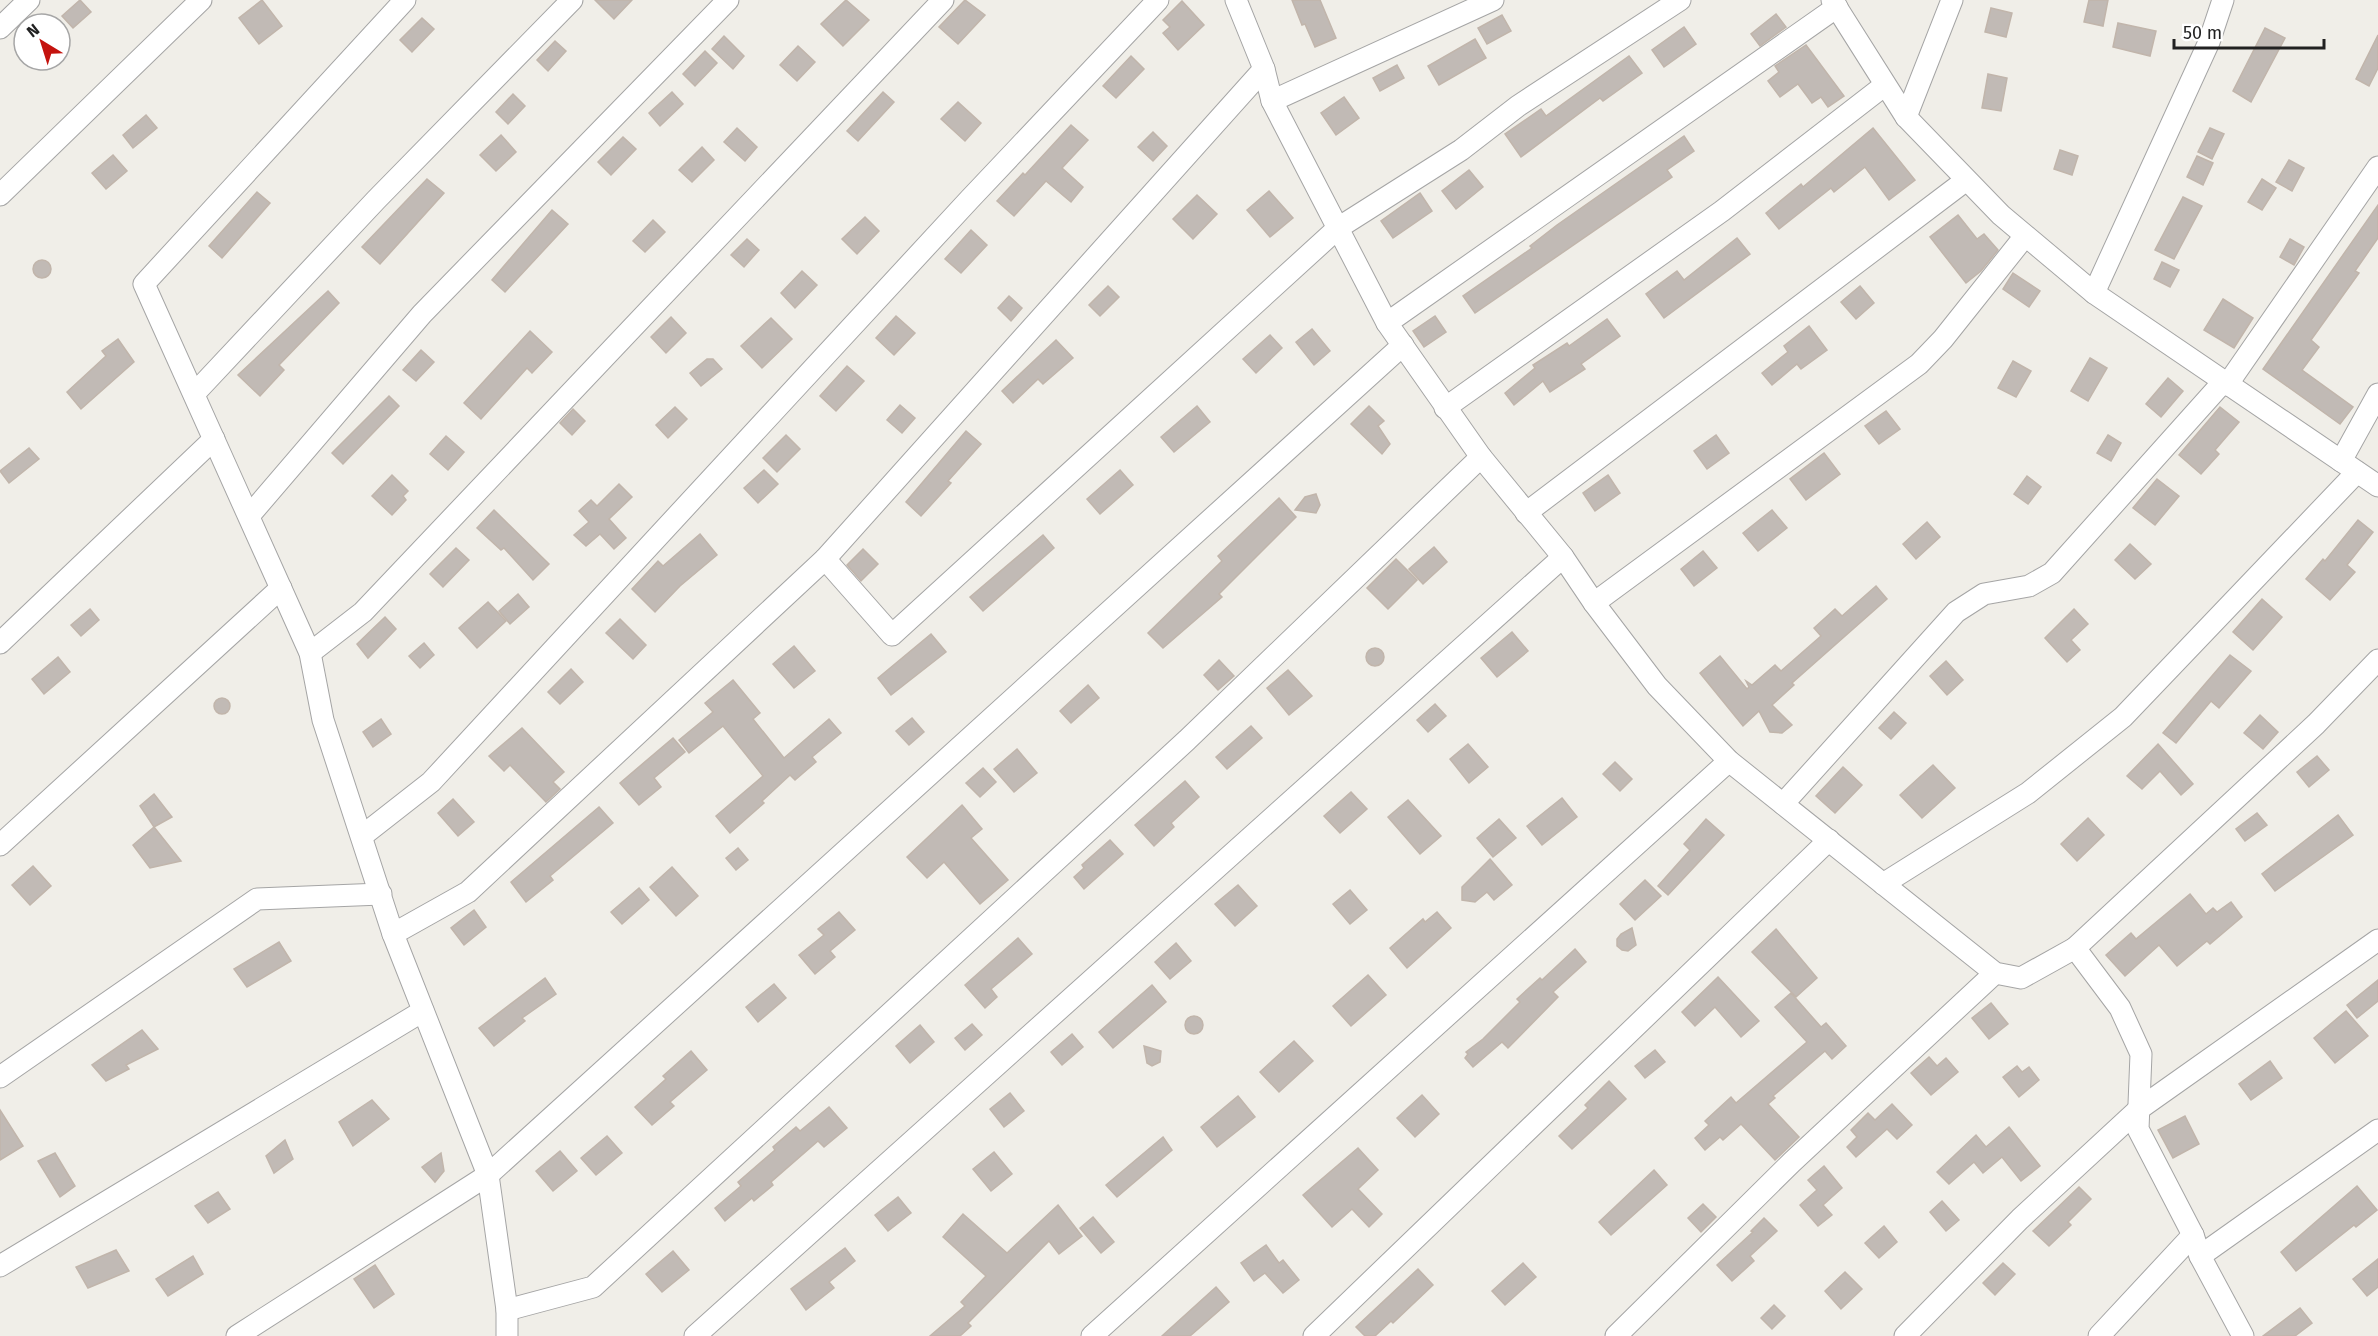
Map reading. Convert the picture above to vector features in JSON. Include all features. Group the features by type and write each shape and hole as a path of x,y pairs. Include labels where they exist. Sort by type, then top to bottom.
{"street":[{"path":"0,28 29,0"},
{"path":"0,195 201,0"},
{"path":"405,0 144,284 310,653 323,720 393,934 488,1175 507,1310 507,1336"},
{"path":"194,394 376,200 573,0"},
{"path":"249,516 422,314 728,0"},
{"path":"310,653 363,612 943,0"},
{"path":"362,836 431,782 969,200 1158,0"},
{"path":"1236,0 1264,69 1272,101 1387,323 1481,457 1563,557 1594,603 1657,686 1729,761 1995,973 2021,978 2075,948 2316,724 2378,660"},
{"path":"1272,101 1492,0"},
{"path":"825,559 892,635 1338,228 1461,150 1518,106 1680,0"},
{"path":"1906,117 1952,0"},
{"path":"2094,293 2209,42 2223,0"},
{"path":"1387,323 1834,4 1906,117 1965,181 2025,236 2094,293 2378,486"},
{"path":"393,934 468,892 825,559 1264,69"},
{"path":"1445,408 1722,211 1886,85"},
{"path":"1783,804 1956,612 1984,594 2029,586 2052,573 2226,383 2378,166"},
{"path":"1526,513 1965,181"},
{"path":"1594,603 1919,364 1943,339 2025,236"},
{"path":"237,1336 488,1175 1403,345"},
{"path":"1882,884 2028,793 2123,717 2349,466 2378,394"},
{"path":"0,643 214,439"},
{"path":"507,1310 593,1287 1187,740 1481,457"},
{"path":"695,1336 1563,557"},
{"path":"0,845 281,588"},
{"path":"1092,1336 1729,761"},
{"path":"1314,1336 1829,840"},
{"path":"0,1077 257,899 381,894"},
{"path":"1905,1336 2020,1219 2139,1109 2378,940"},
{"path":"2075,948 2120,1008 2141,1054 2138,1129 2193,1235 2200,1256 2243,1336"},
{"path":"1616,1336 1792,1162 1995,973"},
{"path":"0,1266 423,1011"},
{"path":"2200,1256 2378,1130"},
{"path":"2099,1336 2193,1235"}],"building":[{"path":"80,0 91,12 73,28 72,12 66,12"},
{"path":"262,0 282,26 259,44 239,18"},
{"path":"595,0 632,0 614,19"},
{"path":"846,0 869,20 843,46 821,24"},
{"path":"965,0 985,15 958,44 939,27"},
{"path":"1292,0 1320,0 1336,38 1315,47 1305,24 1302,25"},
{"path":"2089,0 2108,0 2103,26 2084,22"},
{"path":"1182,1 1204,25 1178,50 1163,33 1170,27 1163,20"},
{"path":"1991,8 2012,13 2006,37 1985,32"},
{"path":"1776,14 1786,27 1760,46 1751,34"},
{"path":"1502,15 1511,31 1487,44 1478,28"},
{"path":"422,18 434,29 412,52 400,40"},
{"path":"2118,23 2156,31 2150,56 2113,47"},
{"path":"1684,27 1696,44 1664,67 1652,50"},
{"path":"2265,28 2285,38 2251,102 2233,91"},
{"path":"2378,35 2378,68 2369,86 2356,79"},
{"path":"724,36 744,56 733,69 712,49"},
{"path":"1475,39 1486,58 1439,85 1428,66"},
{"path":"555,41 566,51 548,71 537,60"},
{"path":"1806,45 1844,96 1828,107 1821,97 1812,103 1798,84 1780,97 1768,81 1779,72 1775,66"},
{"path":"798,46 815,62 797,81 780,65"},
{"path":"705,51 717,63 695,86 683,74"},
{"path":"1131,56 1144,69 1116,98 1103,86"},
{"path":"1629,56 1642,73 1603,101 1600,98 1521,157 1505,134 1541,109 1546,116"},
{"path":"1397,65 1404,78 1380,91 1373,78"},
{"path":"1988,74 2007,78 2001,111 1982,108"},
{"path":"672,92 683,104 660,126 649,113"},
{"path":"883,92 894,102 858,141 847,131"},
{"path":"513,94 525,106 508,124 496,112"},
{"path":"1344,97 1359,118 1336,135 1321,113"},
{"path":"958,102 981,123 965,141 941,119"},
{"path":"146,115 157,128 133,148 123,135"},
{"path":"1071,125 1088,140 1062,168 1083,187 1071,202 1046,181 1014,216 997,201 1023,173 1025,175"},
{"path":"737,128 757,147 745,161 724,142"},
{"path":"1873,128 1915,180 1889,200 1865,167 1834,192 1831,188 1779,229 1766,213 1801,184 1803,187"},
{"path":"2210,128 2224,134 2212,159 2198,152"},
{"path":"1153,132 1167,146 1153,161 1138,147"},
{"path":"501,135 516,152 496,171 480,155"},
{"path":"1684,136 1694,151 1667,170 1672,177 1475,313 1463,296 1532,248 1530,246 1557,225"},
{"path":"623,137 636,149 611,175 598,162"},
{"path":"702,147 714,160 692,182 679,170"},
{"path":"2060,150 2078,156 2072,175 2054,169"},
{"path":"113,155 127,171 106,189 92,173"},
{"path":"2197,156 2213,163 2203,185 2187,177"},
{"path":"2289,160 2304,168 2292,191 2276,182"},
{"path":"1469,170 1483,187 1456,209 1442,191"},
{"path":"427,179 444,193 380,264 362,247"},
{"path":"2262,179 2276,188 2262,210 2248,202"},
{"path":"1269,191 1293,218 1270,237 1247,210"},
{"path":"257,192 270,203 222,258 209,246"},
{"path":"1420,193 1432,211 1393,238 1381,221"},
{"path":"1197,195 1217,214 1193,239 1173,219"},
{"path":"2183,197 2202,206 2174,259 2155,250"},
{"path":"2378,205 2378,238 2355,271 2359,273 2311,340 2319,347 2302,370 2353,407 2340,424 2263,369"},
{"path":"552,210 568,224 505,292 492,280"},
{"path":"1958,215 1977,239 1984,234 1998,250 1981,271 1966,283 1930,237"},
{"path":"865,217 879,231 857,254 842,239"},
{"path":"653,220 665,232 645,252 633,241"},
{"path":"971,230 987,245 961,273 945,259"},
{"path":"1737,238 1750,254 1664,318 1646,294 1677,271 1684,280"},
{"path":"747,239 759,250 744,267 731,255"},
{"path":"2290,239 2304,247 2294,265 2280,257"},
{"path":"38,260 46,260 51,265 49,276 38,278 33,273 33,265"},
{"path":"2162,262 2179,270 2170,287 2154,279"},
{"path":"802,271 817,285 795,308 781,293"},
{"path":"2013,273 2040,291 2029,307 2003,289"},
{"path":"1108,286 1119,297 1100,316 1089,305"},
{"path":"1860,286 1874,303 1856,319 1841,302"},
{"path":"328,291 339,303 279,365 284,370 260,396 238,375"},
{"path":"1009,296 1022,308 1011,321 998,308"},
{"path":"2223,299 2253,318 2234,348 2204,330"},
{"path":"896,316 915,333 894,355 876,338"},
{"path":"1435,316 1446,332 1424,347 1413,331"},
{"path":"671,317 686,333 666,353 651,337"},
{"path":"771,318 792,339 762,368 741,346"},
{"path":"1607,319 1620,336 1581,364 1585,369 1550,392 1543,381 1514,405 1505,393 1535,368 1533,365 1567,343 1569,346"},
{"path":"1809,326 1827,350 1801,369 1797,364 1772,385 1762,373 1788,352 1784,346"},
{"path":"1312,329 1330,351 1314,365 1296,342"},
{"path":"530,331 552,352 532,373 527,368 481,419 464,403"},
{"path":"1270,335 1282,348 1256,373 1243,359"},
{"path":"118,339 134,362 81,409 67,392 106,356 102,351"},
{"path":"1056,340 1073,358 1043,384 1038,379 1013,403 1002,391"},
{"path":"421,350 434,362 416,381 403,370"},
{"path":"2090,358 2107,368 2088,401 2071,391"},
{"path":"707,359 713,359 722,369 701,386 690,373"},
{"path":"2013,361 2031,371 2016,397 1998,388"},
{"path":"847,366 864,381 836,411 820,396"},
{"path":"2168,378 2183,391 2161,417 2146,404"},
{"path":"389,396 399,406 343,464 332,453"},
{"path":"900,405 915,418 902,433 887,420"},
{"path":"1197,406 1210,422 1174,452 1161,437"},
{"path":"1369,406 1384,421 1378,426 1390,444 1382,454 1351,424"},
{"path":"675,407 687,419 668,438 656,425"},
{"path":"2220,407 2239,422 2215,450 2219,454 2201,474 2179,455"},
{"path":"573,409 585,421 572,435 560,423"},
{"path":"1886,411 1900,429 1879,444 1865,426"},
{"path":"966,431 981,444 948,481 951,483 921,516 906,502"},
{"path":"786,435 800,449 777,472 763,458"},
{"path":"1716,435 1729,453 1707,469 1694,451"},
{"path":"2108,435 2121,443 2111,461 2097,453"},
{"path":"446,436 464,452 448,470 430,454"},
{"path":"29,448 39,459 9,483 0,471"},
{"path":"1824,453 1840,474 1806,500 1790,479"},
{"path":"764,470 778,484 758,503 744,488"},
{"path":"1120,470 1133,485 1100,514 1087,499"},
{"path":"392,475 408,491 403,496 406,500 392,515 372,496"},
{"path":"1608,475 1620,493 1595,511 1583,493"},
{"path":"2027,476 2041,487 2028,504 2014,494"},
{"path":"2157,479 2179,496 2155,525 2133,508"},
{"path":"619,484 632,497 609,519 626,538 614,549 600,534 586,546 574,535 589,522 579,511 591,500 597,506"},
{"path":"1316,494 1320,505 1316,513 1295,510 1305,497"},
{"path":"1279,498 1296,517 1219,594 1222,597 1163,648 1148,633 1222,561 1218,556"},
{"path":"494,510 549,564 533,580 504,548 501,550 477,528"},
{"path":"1772,510 1787,528 1758,551 1743,533"},
{"path":"2358,520 2373,532 2347,565 2355,572 2330,600 2306,579 2323,559 2325,561"},
{"path":"1927,522 1940,537 1916,559 1903,544"},
{"path":"700,534 717,555 680,586 655,612 632,589 658,561 663,566"},
{"path":"1043,535 1054,548 983,611 970,597"},
{"path":"2130,544 2151,564 2135,579 2115,560"},
{"path":"1434,547 1447,562 1423,584 1409,569"},
{"path":"456,548 469,560 443,587 430,574"},
{"path":"863,549 878,564 861,581 847,565"},
{"path":"1703,551 1717,568 1694,586 1681,569"},
{"path":"1396,559 1417,580 1388,609 1367,588"},
{"path":"1876,586 1887,599 1792,683 1794,685 1772,705 1792,725 1782,733 1770,732 1759,711 1743,726 1700,673 1720,656 1747,689 1749,687 1746,681 1752,685 1775,665 1781,671 1821,636 1814,628 1835,609 1842,616"},
{"path":"518,594 529,607 510,624 499,611"},
{"path":"2262,599 2282,617 2253,650 2233,632"},
{"path":"488,602 506,621 477,648 459,628"},
{"path":"90,609 99,620 81,636 71,625"},
{"path":"2074,609 2088,624 2071,640 2080,650 2067,662 2045,638"},
{"path":"385,617 396,629 368,658 357,644"},
{"path":"620,619 646,645 633,659 606,633"},
{"path":"1512,632 1528,651 1497,677 1481,658"},
{"path":"931,634 946,652 891,695 878,678"},
{"path":"424,643 434,655 420,668 409,656"},
{"path":"794,646 815,671 794,688 773,664"},
{"path":"1371,648 1379,648 1384,653 1382,664 1371,666 1366,661 1366,653"},
{"path":"2230,655 2251,671 2219,708 2211,701 2176,743 2163,733"},
{"path":"58,657 70,672 44,694 32,679"},
{"path":"1219,660 1234,676 1218,690 1204,675"},
{"path":"1946,661 1963,680 1947,695 1930,676"},
{"path":"571,669 583,682 560,704 548,692"},
{"path":"1288,670 1312,696 1289,715 1267,688"},
{"path":"733,680 760,713 753,719 784,758 829,719 841,733 812,757 816,762 795,780 790,775 762,801 764,803 730,833 716,816 763,776 723,726 689,753 679,740 713,712 705,703"},
{"path":"1088,685 1099,698 1071,723 1060,711"},
{"path":"222,698 228,700 230,706 228,712 222,714 216,712 214,706 216,700"},
{"path":"1435,704 1446,716 1428,732 1417,720"},
{"path":"1894,712 1906,723 1891,739 1879,728"},
{"path":"2260,715 2278,732 2263,749 2244,733"},
{"path":"912,718 924,732 909,745 896,731"},
{"path":"381,719 391,734 373,747 363,732"},
{"path":"1251,726 1262,738 1227,769 1216,757"},
{"path":"522,728 564,772 553,782 560,789 546,802 510,765 504,771 489,756"},
{"path":"673,738 685,752 654,778 661,787 639,805 620,783"},
{"path":"1468,744 1488,767 1469,783 1450,759"},
{"path":"2158,744 2193,784 2181,795 2160,771 2142,789 2127,776"},
{"path":"1017,749 1037,773 1014,792 994,769"},
{"path":"2317,756 2329,770 2309,787 2297,772"},
{"path":"1615,762 1632,779 1620,791 1603,774"},
{"path":"1933,765 1955,788 1922,818 1900,795"},
{"path":"1843,767 1862,785 1835,813 1816,796"},
{"path":"983,768 996,782 980,797 966,783"},
{"path":"1185,781 1199,797 1171,823 1174,827 1154,846 1135,825"},
{"path":"1351,792 1367,809 1340,833 1324,816"},
{"path":"154,794 172,817 154,827 140,806"},
{"path":"1562,798 1577,817 1542,845 1527,826"},
{"path":"453,799 474,822 458,836 438,813"},
{"path":"1408,800 1441,836 1420,854 1388,817"},
{"path":"962,805 982,829 971,838 1008,880 980,904 944,862 927,878 907,857"},
{"path":"599,807 613,823 550,876 553,880 526,902 511,882"},
{"path":"2257,813 2267,825 2245,841 2236,829"},
{"path":"2338,815 2353,835 2275,891 2262,874"},
{"path":"2088,818 2104,835 2077,861 2061,844"},
{"path":"1499,819 1516,838 1493,857 1477,838"},
{"path":"1706,819 1724,835 1668,895 1658,886 1690,850 1684,844"},
{"path":"154,827 181,861 150,868 133,845"},
{"path":"1110,840 1123,854 1084,889 1074,877 1084,868 1082,865"},
{"path":"738,848 748,860 736,870 726,858"},
{"path":"1490,859 1512,885 1494,900 1487,892 1475,902 1462,900 1462,887"},
{"path":"33,866 51,886 30,905 12,885"},
{"path":"672,867 698,896 676,916 650,887"},
{"path":"1645,880 1661,896 1635,920 1620,904"},
{"path":"1238,885 1257,906 1235,926 1215,904"},
{"path":"639,888 649,900 622,924 611,912"},
{"path":"1350,890 1367,910 1350,924 1333,904"},
{"path":"2190,894 2206,914 2213,908 2217,912 2231,902 2242,917 2210,944 2207,941 2177,966 2159,945 2125,976 2106,955 2131,933 2136,939"},
{"path":"474,910 486,927 464,945 451,928"},
{"path":"839,912 855,930 830,951 835,957 815,974 799,955 824,935 818,929"},
{"path":"1437,912 1451,928 1407,968 1390,948 1423,919 1425,922"},
{"path":"1632,928 1636,945 1628,951 1622,950 1617,946 1617,939"},
{"path":"1776,929 1817,978 1796,997 1752,952"},
{"path":"1018,938 1032,954 991,989 997,997 985,1008 965,985"},
{"path":"279,942 291,961 247,987 234,969"},
{"path":"1176,943 1191,961 1170,979 1155,962"},
{"path":"1575,949 1586,962 1553,992 1558,997 1508,1048 1502,1042 1473,1067 1465,1058 1468,1054 1466,1052 1483,1039 1520,1002 1517,999 1540,978 1542,980"},
{"path":"1368,975 1386,995 1351,1026 1333,1006"},
{"path":"1718,977 1759,1021 1741,1037 1715,1007 1695,1026 1682,1012"},
{"path":"545,978 556,994 522,1018 525,1021 494,1046 479,1028"},
{"path":"2378,980 2378,1001 2357,1018 2347,1005"},
{"path":"774,984 786,998 758,1022 746,1007"},
{"path":"1152,985 1166,1002 1113,1048 1099,1032"},
{"path":"1791,993 1821,1027 1826,1023 1846,1046 1832,1059 1825,1051 1773,1096 1775,1098 1768,1104 1799,1137 1775,1160 1741,1124 1723,1140 1720,1137 1705,1150 1695,1138 1709,1125 1705,1121 1731,1097 1736,1103 1807,1042 1775,1007"},
{"path":"1991,1003 2008,1024 1989,1039 1972,1018"},
{"path":"2346,1011 2368,1036 2335,1063 2314,1038"},
{"path":"1194,1016 1200,1019 1203,1025 1200,1031 1194,1034 1188,1031 1185,1025 1188,1019"},
{"path":"972,1024 982,1035 965,1050 955,1038"},
{"path":"920,1025 934,1042 910,1063 896,1046"},
{"path":"142,1030 158,1049 126,1065 129,1069 106,1081 92,1065"},
{"path":"1072,1034 1083,1047 1062,1065 1051,1052"},
{"path":"1294,1041 1313,1061 1279,1092 1260,1072"},
{"path":"1144,1046 1161,1051 1160,1062 1152,1066 1147,1063"},
{"path":"1655,1050 1665,1062 1645,1078 1635,1066"},
{"path":"691,1051 707,1070 670,1102 674,1106 652,1125 635,1107 666,1079 663,1076"},
{"path":"1929,1057 1937,1066 1946,1058 1958,1072 1931,1095 1911,1073"},
{"path":"2270,1061 2282,1078 2251,1100 2239,1084"},
{"path":"2017,1066 2022,1072 2029,1067 2039,1080 2019,1097 2003,1077"},
{"path":"1609,1081 1626,1099 1572,1149 1559,1136 1588,1108 1585,1105"},
{"path":"1010,1093 1024,1111 1004,1127 990,1109"},
{"path":"1422,1095 1439,1114 1415,1137 1397,1118"},
{"path":"1238,1096 1255,1117 1217,1147 1201,1127"},
{"path":"372,1100 389,1119 353,1146 339,1122"},
{"path":"1892,1104 1912,1125 1897,1139 1887,1129 1856,1157 1847,1147 1857,1137 1851,1130 1868,1113 1875,1120"},
{"path":"829,1107 847,1128 824,1147 818,1141 771,1182 773,1185 754,1201 752,1198 725,1221 715,1208 741,1186 738,1182 775,1150 773,1147 796,1127 800,1131"},
{"path":"0,1110 23,1146 0,1160"},
{"path":"2185,1116 2199,1144 2173,1158 2158,1130"},
{"path":"2009,1127 2040,1166 2021,1181 2002,1157 1983,1173 1974,1162 1949,1184 1937,1172 1976,1135 1986,1147"},
{"path":"607,1136 622,1153 596,1175 581,1158"},
{"path":"1163,1137 1172,1150 1117,1197 1106,1185"},
{"path":"285,1140 293,1159 274,1173 266,1156"},
{"path":"1358,1148 1378,1170 1358,1189 1382,1214 1369,1227 1352,1209 1332,1227 1303,1195"},
{"path":"560,1151 577,1171 553,1191 536,1171"},
{"path":"994,1152 1012,1174 991,1191 973,1169"},
{"path":"55,1153 75,1186 60,1197 38,1161"},
{"path":"441,1153 444,1171 435,1182 422,1167"},
{"path":"1824,1166 1842,1188 1823,1205 1832,1215 1818,1226 1800,1205 1817,1190 1808,1180"},
{"path":"1654,1170 1667,1185 1611,1235 1599,1222"},
{"path":"2357,1186 2377,1210 2356,1227 2354,1225 2296,1271 2281,1252"},
{"path":"2079,1187 2091,1199 2068,1222 2071,1225 2049,1246 2033,1231"},
{"path":"218,1192 230,1209 208,1223 195,1206"},
{"path":"898,1197 911,1213 888,1231 875,1215"},
{"path":"1942,1201 1959,1220 1946,1231 1930,1212"},
{"path":"1703,1204 1716,1217 1701,1232 1688,1218"},
{"path":"1058,1205 1082,1236 1059,1254 1049,1241 968,1323 971,1326 960,1336 930,1336 965,1306 961,1302 986,1276 943,1237 963,1214 1007,1253"},
{"path":"1093,1217 1114,1242 1101,1253 1080,1228"},
{"path":"1764,1218 1777,1231 1750,1256 1754,1261 1732,1281 1717,1265 1753,1232 1751,1231"},
{"path":"1884,1226 1897,1242 1879,1258 1865,1243"},
{"path":"1266,1245 1279,1263 1283,1260 1299,1280 1283,1293 1265,1273 1254,1281 1241,1263"},
{"path":"845,1248 855,1261 829,1282 834,1288 806,1310 791,1289"},
{"path":"116,1250 129,1271 88,1288 76,1267"},
{"path":"673,1251 689,1270 662,1292 646,1274"},
{"path":"193,1256 203,1274 168,1296 156,1279"},
{"path":"2378,1259 2378,1287 2367,1296 2353,1279"},
{"path":"1523,1263 1536,1277 1505,1305 1492,1291"},
{"path":"2003,1263 2015,1274 1995,1295 1983,1283"},
{"path":"375,1265 394,1294 374,1308 354,1279"},
{"path":"1418,1269 1433,1285 1393,1323 1391,1321 1375,1336 1365,1336 1356,1327"},
{"path":"1845,1272 1862,1289 1841,1309 1825,1291"},
{"path":"1216,1287 1229,1302 1190,1336 1162,1336"},
{"path":"1774,1305 1785,1316 1772,1329 1761,1318"},
{"path":"2300,1308 2312,1323 2295,1336 2263,1336"}]}
